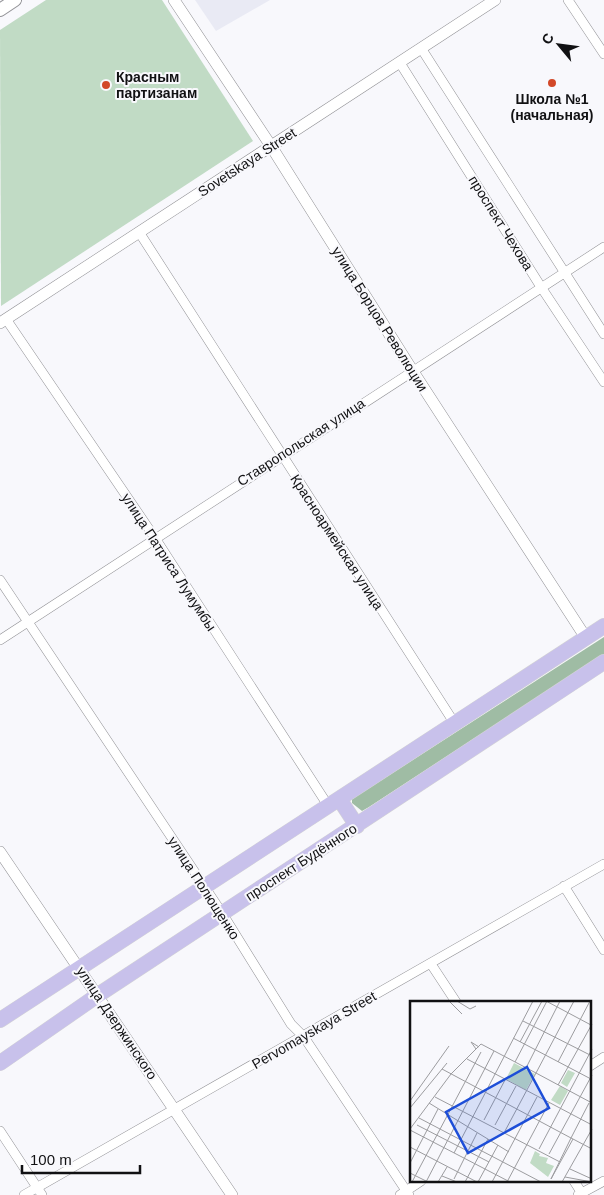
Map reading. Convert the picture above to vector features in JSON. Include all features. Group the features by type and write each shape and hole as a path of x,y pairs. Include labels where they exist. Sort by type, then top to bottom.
{"main road":[{"path":"0,10 15,0"},
{"path":"0,1020 334,804 604,626"},
{"name":"проспект Будённого","path":"0,1063 98,995 604,662"},
{"path":"334,804 357,826"}],"street":[{"name":"улица Борцов Революции","path":"174,0 271,146 412,370 586,638"},
{"name":"Sovetskaya Street","path":"3,321 495,0"},
{"path":"568,0 604,54"},
{"name":"проспект Чехова","path":"421,48 604,334"},
{"name":"проспект Чехова","path":"400,63 541,287 604,382"},
{"name":"Красноармейская улица","path":"139,232 281,456 456,724"},
{"name":"Ставропольская улица","path":"0,640 412,370 604,247"},
{"name":"улица Патриса Лумумбы","path":"3,321 155,538 334,804"},
{"name":"улица Полющенко","path":"0,580 222,913 291,1024 304,1037 405,1194"},
{"name":"улица Дзержинского","path":"0,852 80,967 232,1195"},
{"name":"Pervomayskaya Street","path":"24,1195 40,1191 175,1110 604,864"},
{"path":"564,886 604,950"},
{"path":"431,964 455,1001"},
{"path":"592,1065 604,1057"},
{"path":"0,1131 40,1191"},
{"path":"575,1182 581,1194 604,1181"},
{"path":"405,1194 420,1182"}],"shaded area":[{"path":"195,0 270,0 216,31"}],"green space":[{"path":"46,0 162,0 253,141 1,306 0,30"},
{"path":"604,637 604,654 369,807 362,811 352,803 352,799"}],"place":[{"name":"Школа №1 (начальная)","path":"552,83"},
{"name":"Красным партизанам","path":"106,85"}]}
